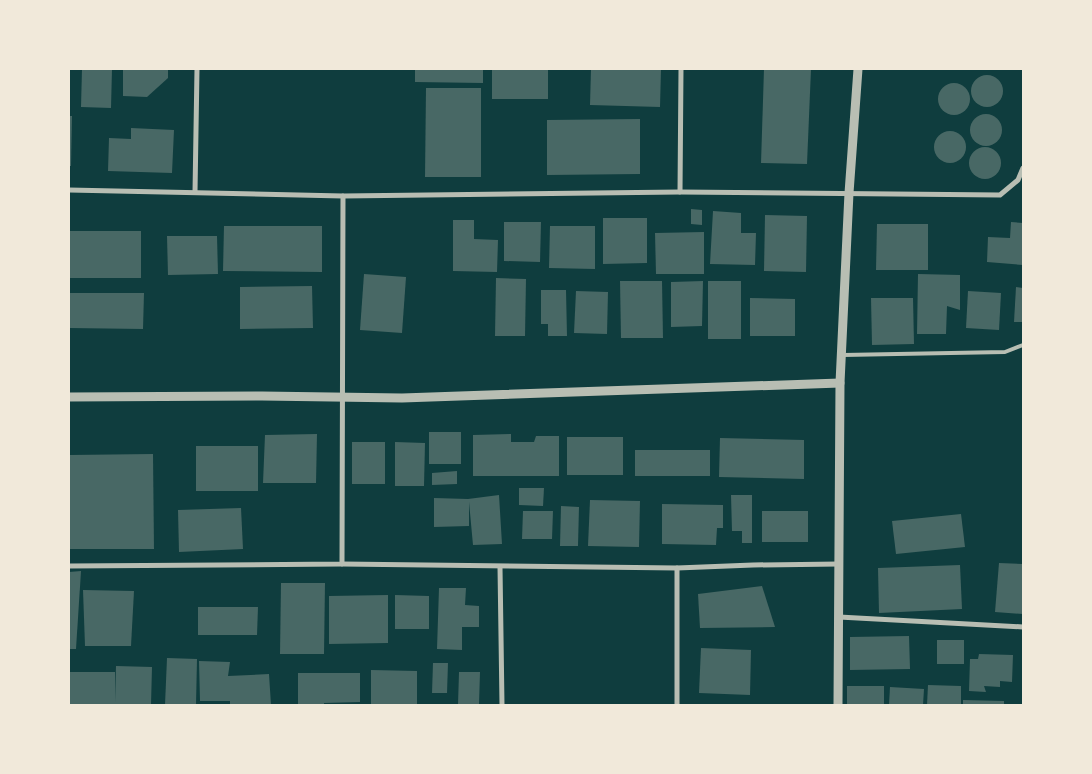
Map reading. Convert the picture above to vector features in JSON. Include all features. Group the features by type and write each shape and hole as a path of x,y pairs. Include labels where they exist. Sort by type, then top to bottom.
{"street":[{"path":"195,192 198,69"},
{"path":"680,192 681,69"},
{"path":"838,705 840,383 843,355 849,193 858,69"},
{"path":"69,190 343,196 680,192 1000,195 1018,180 1023,168"},
{"path":"342,564 343,196"},
{"path":"69,397 262,396 412,398 840,383"},
{"path":"69,566 342,564 677,568 753,564 839,564"},
{"path":"500,567 502,705"},
{"path":"677,568 677,705"},
{"path":"839,617 1023,627"}],"lane":[{"path":"843,355 1006,352 1023,345"}],"building":[{"path":"82,69 112,69 111,108 81,107"},
{"path":"123,69 168,69 168,78 147,97 123,96"},
{"path":"415,69 483,69 483,83 415,82"},
{"path":"492,69 548,69 548,99 492,99"},
{"path":"591,69 661,69 660,107 590,105"},
{"path":"764,69 811,69 807,164 761,163"},
{"path":"987,75 993,76 998,80 1002,85 1002,97 998,102 993,106 987,107 981,106 976,102 972,97 971,91 972,85 976,80 981,76"},
{"path":"954,83 965,88 970,99 965,110 954,115 943,110 938,99 943,88"},
{"path":"426,88 481,88 481,177 425,177"},
{"path":"986,114 997,119 1002,130 997,141 986,146 975,141 970,130 975,119"},
{"path":"69,116 72,116 71,166 69,166"},
{"path":"640,119 640,174 547,175 547,120"},
{"path":"131,128 174,130 172,173 108,171 109,138 131,139"},
{"path":"950,131 961,136 966,147 961,158 950,163 939,158 934,147 939,136"},
{"path":"985,147 996,152 1001,163 996,174 985,179 974,174 969,163 974,152"},
{"path":"691,209 702,210 702,225 691,224"},
{"path":"713,211 741,213 741,233 756,233 755,265 710,264"},
{"path":"765,215 807,216 806,272 764,271"},
{"path":"603,218 647,218 647,263 603,264"},
{"path":"453,220 474,220 474,239 498,240 497,272 453,271"},
{"path":"504,222 541,222 540,262 504,261"},
{"path":"1011,222 1023,223 1023,265 987,262 988,237 1010,238"},
{"path":"877,224 928,224 928,270 876,270"},
{"path":"224,226 322,226 322,272 223,271"},
{"path":"550,226 595,226 595,269 549,268"},
{"path":"69,231 141,231 141,278 69,278"},
{"path":"704,232 704,274 656,274 655,233"},
{"path":"167,236 217,236 218,274 168,275"},
{"path":"364,274 406,277 402,333 360,330"},
{"path":"918,274 960,275 960,310 947,306 946,334 917,334"},
{"path":"496,278 526,279 525,336 495,336"},
{"path":"620,281 662,281 663,338 621,338"},
{"path":"703,281 702,326 671,327 671,282"},
{"path":"708,281 741,281 741,339 708,339"},
{"path":"312,286 313,328 240,329 240,287"},
{"path":"1016,287 1023,288 1023,322 1014,322"},
{"path":"541,290 566,290 567,336 548,336 548,324 541,324"},
{"path":"576,291 608,292 607,334 574,333"},
{"path":"968,291 1001,293 999,330 966,328"},
{"path":"69,293 144,293 143,329 69,328"},
{"path":"750,298 795,299 795,336 750,336"},
{"path":"871,298 913,298 914,344 872,345"},
{"path":"429,432 461,432 461,464 429,464"},
{"path":"317,434 316,483 263,483 265,435"},
{"path":"511,434 511,442 534,442 536,436 559,436 559,476 473,476 473,435"},
{"path":"567,437 623,437 623,475 567,475"},
{"path":"720,438 804,440 804,479 719,477"},
{"path":"352,442 385,442 385,484 352,484"},
{"path":"395,442 425,443 424,486 395,486"},
{"path":"196,446 258,446 258,491 196,491"},
{"path":"635,450 710,450 710,476 635,476"},
{"path":"153,454 154,549 69,549 69,455"},
{"path":"457,471 457,484 432,485 432,473"},
{"path":"519,488 544,488 543,506 519,505"},
{"path":"499,495 502,544 473,545 469,502 469,526 434,527 434,498 468,499"},
{"path":"731,495 752,495 752,543 742,543 742,531 732,531"},
{"path":"590,500 640,501 639,547 588,546"},
{"path":"662,504 723,505 723,528 717,528 716,545 662,544"},
{"path":"561,506 579,507 578,546 560,546"},
{"path":"241,508 243,549 179,552 178,510"},
{"path":"523,511 553,511 552,539 522,539"},
{"path":"762,511 808,511 808,542 762,542"},
{"path":"961,514 965,547 896,554 892,521"},
{"path":"999,563 1023,564 1023,614 995,612"},
{"path":"960,565 962,609 879,613 878,568"},
{"path":"81,571 76,649 69,649 69,572"},
{"path":"281,583 325,583 324,654 280,654"},
{"path":"762,586 775,627 700,628 698,594"},
{"path":"439,588 466,588 465,605 479,606 479,627 462,627 462,650 437,649"},
{"path":"83,590 134,591 131,646 85,646"},
{"path":"388,595 388,643 329,644 329,596"},
{"path":"395,595 429,596 429,629 395,629"},
{"path":"198,607 258,607 257,635 198,635"},
{"path":"909,636 910,669 850,670 850,637"},
{"path":"937,640 964,640 964,664 937,664"},
{"path":"701,648 751,650 750,695 699,693"},
{"path":"979,654 1013,655 1012,682 1000,681 1000,687 984,686 986,692 969,691 970,659 978,659"},
{"path":"167,658 197,659 196,705 165,705"},
{"path":"199,661 230,662 228,676 269,674 271,705 230,705 230,701 200,701"},
{"path":"433,663 448,663 447,693 432,693"},
{"path":"116,666 152,667 151,705 69,705 69,672 115,672 115,702"},
{"path":"371,670 417,671 417,705 371,705"},
{"path":"459,672 480,672 479,705 458,705"},
{"path":"298,673 360,673 360,702 298,705"},
{"path":"928,685 961,686 961,705 927,705"},
{"path":"847,686 884,686 884,705 847,705"},
{"path":"890,687 924,689 923,705 889,705"},
{"path":"963,700 1004,701 1004,705 963,705"}]}
